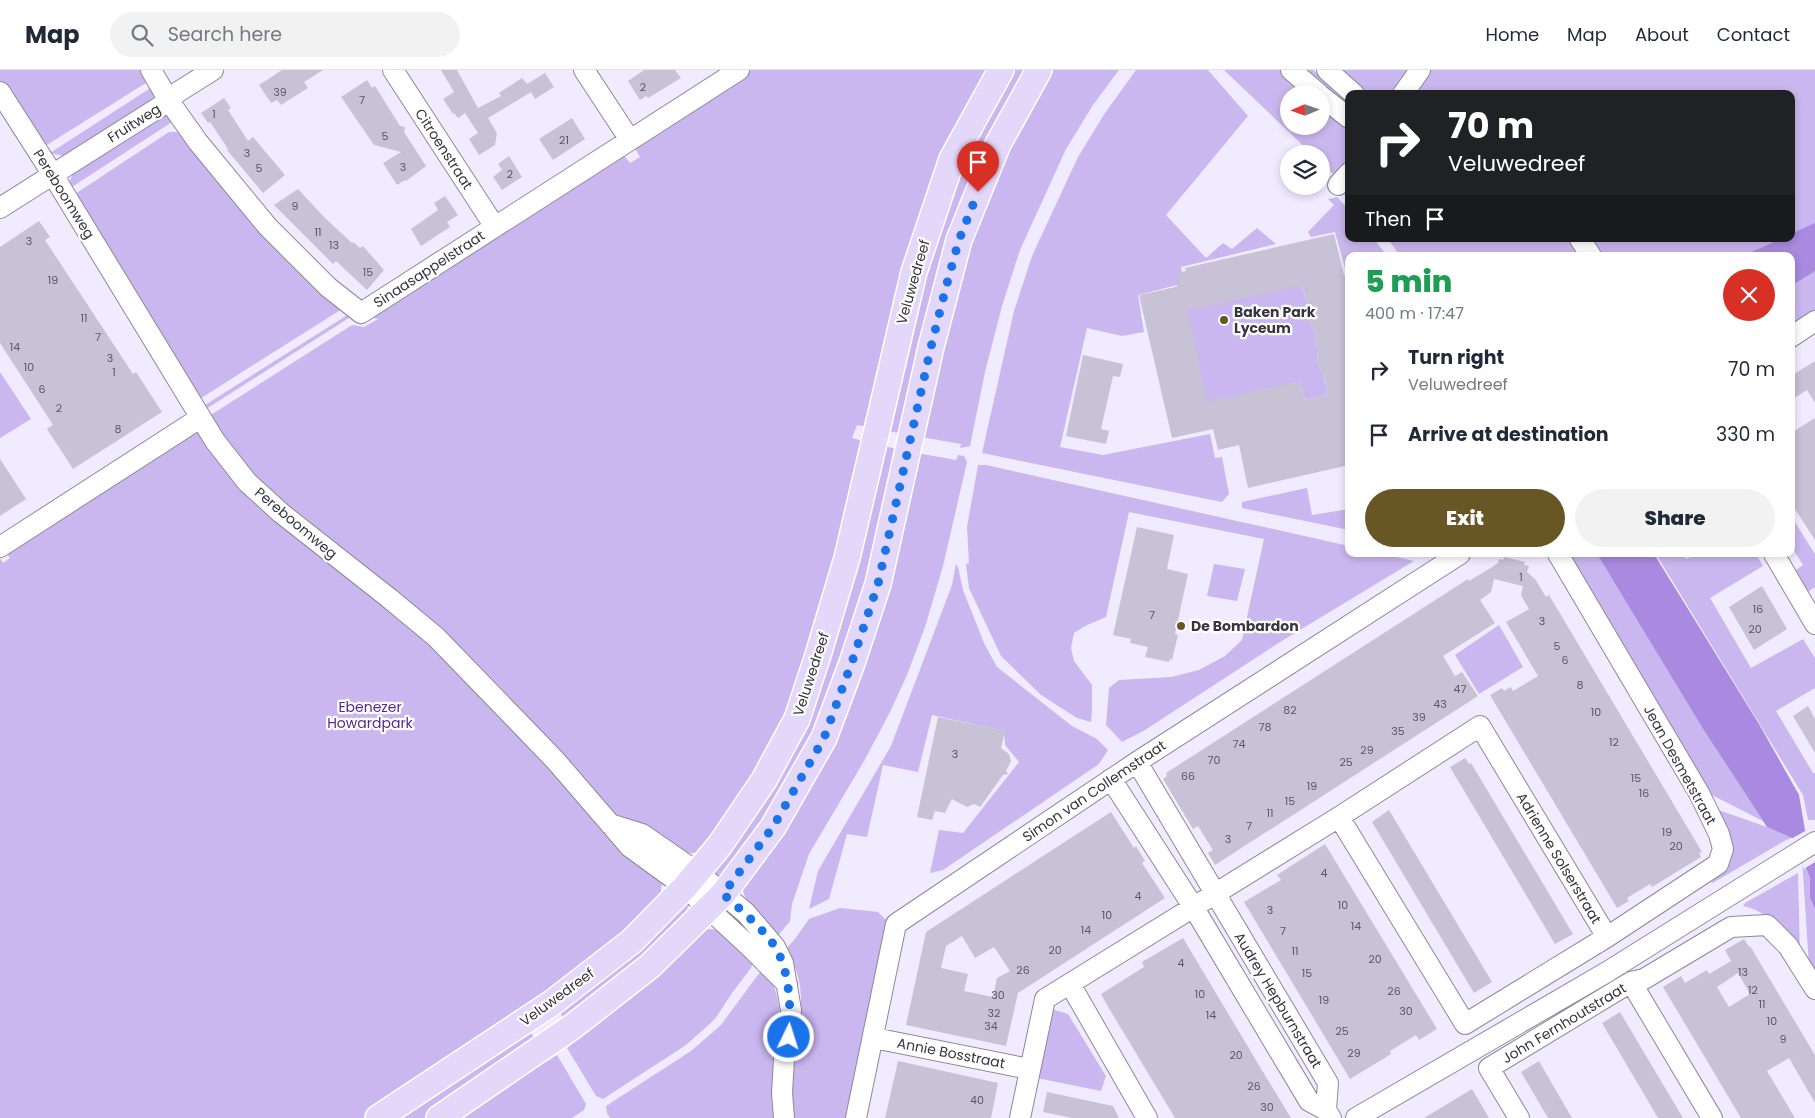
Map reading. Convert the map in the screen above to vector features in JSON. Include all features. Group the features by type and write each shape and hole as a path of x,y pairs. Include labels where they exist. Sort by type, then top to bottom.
{"main road":[{"name":"Veluwedreef","path":"378,1118 552,1003 632,941 691,880 720,845 764,780 797,719 847,558 914,272 952,159 1001,70"},
{"path":"439,1118 572,1027 650,966 716,901 773,827 824,738 878,584 931,347 959,240 998,144 1039,70"}],"street":[{"path":"151,70 169,101"},
{"name":"Fruitweg","path":"0,208 169,101 178,92 213,70"},
{"name":"Citroenstraat","path":"393,70 495,227"},
{"path":"584,70 630,140"},
{"name":"Sinaasappelstraat","path":"169,101 198,142 268,227 328,287 361,313 739,70"},
{"path":"1292,70 1309,85"},
{"path":"1327,70 1350,90"},
{"path":"1406,90 1420,70"},
{"name":"Pereboomweg","path":"0,92 53,174 200,418 215,441 247,482 281,513 436,637 555,760 604,819 610,824 642,834 716,901 746,913 776,947 783,963 791,1010 789,1037 784,1059 782,1093 784,1118"},
{"path":"1330,103 1345,115"},
{"path":"1795,334 1815,322"},
{"path":"0,548 200,418"},
{"name":"Simon van Collemstraat","path":"856,1118 896,924 1111,779 1455,557"},
{"name":"Jean Desmetstraat","path":"1560,557 1699,793 1719,834 1723,849 1718,864 1607,938"},
{"path":"1776,557 1815,624"},
{"name":"Adrienne Solserstraat","path":"1215,894 1480,726 1607,938 1465,1024 1339,817"},
{"name":"Audrey Hepburnstraat","path":"1137,762 1328,1083 1328,1114"},
{"name":"Audrey Hepburnstraat","path":"1111,779 1194,908 1309,1102 1328,1114"},
{"path":"1356,1118 1607,972 1815,842"},
{"path":"1020,1118 1044,999 1215,894"},
{"path":"1631,982 1644,978 1731,926 1766,925 1788,946 1815,990"},
{"name":"John Fernhoutstraat","path":"1520,1118 1489,1068 1631,982 1712,1118"},
{"path":"1070,984 1147,1118"},
{"name":"Annie Bosstraat","path":"874,1038 1029,1069"}],"green space":[{"path":"0,70 142,70 149,81 42,148 0,81"},
{"name":"Ebenezer Howardpark","path":"751,70 992,70 867,427 857,425 852,438 863,441 866,447 803,677 768,752 702,852 685,854 661,887 661,895 601,959 367,1118 0,1118 0,558 3,563 10,558 5,552 182,436 184,441 187,438 186,433 191,433 192,435 210,425 206,418 352,325 364,327 378,319 366,316 622,153 630,163 640,157 633,145"},
{"path":"1009,70 1024,70 995,122 959,202 899,433 889,431 898,366 952,183"},
{"path":"1049,70 1119,70 1093,105 1066,149 1020,250 1002,306 985,372 970,446 960,448 961,444 921,437 935,353 992,176"},
{"path":"1136,70 1208,70 1248,116 1166,215 1206,258 1223,243 1232,249 1257,228 1276,244 1181,267 1186,293 1302,285 1308,307 1307,319 1313,329 1318,351 1317,363 1323,373 1328,395 1305,400 1300,381 1206,408 1177,285 1138,295 1144,332 1122,336 1087,328 1060,447 1103,455 1210,434 1215,458 1222,457 1229,494 1222,502 982,453 1014,311 1032,256 1078,157 1105,113"},
{"path":"1224,70 1280,70 1298,85 1280,85 1280,123"},
{"path":"1299,70 1313,70 1345,98 1345,107 1330,95 1330,85 1318,85"},
{"path":"1331,70 1409,70 1396,90 1355,90"},
{"path":"1420,70 1815,70 1815,313 1795,326 1795,252 1397,252 1390,242 1795,242 1795,90 1408,90"},
{"path":"152,87 155,97 152,102 64,156 50,153"},
{"path":"1330,110 1345,121 1345,163 1334,175 1330,171 1330,145 1303,145 1292,135 1330,135"},
{"path":"167,114 172,122 72,187 69,183 75,168"},
{"path":"169,132 178,132 260,231 299,271 342,309 198,400 72,196"},
{"path":"1337,197 1345,206 1345,242 1376,242 1384,252 1345,252 1345,268 1335,232 1311,237 1308,232 1334,205 1328,199"},
{"path":"349,314 352,316 206,409 202,407"},
{"path":"0,372 31,419 0,438"},
{"path":"884,446 897,449 868,587 835,690 786,793 721,880 714,874 739,840 773,787"},
{"path":"917,453 956,460 958,455 964,456 967,462 943,566 925,627 907,675 864,761 809,854 792,904 790,921 777,937 751,908 742,885 780,829"},
{"path":"978,465 986,465 1345,545 1345,557 1396,557 1414,561 1280,642 1145,730 1122,742 1106,725 1109,688 1119,680 1171,677 1199,670 1225,656 1242,640 1264,539 1129,512 1106,617 1074,633 1071,648 1074,661 1092,685 1091,722 1077,718 1041,695 1001,656 969,588 966,564 969,563 967,527"},
{"path":"1307,488 1312,515 1345,510 1345,529 1242,508 1242,502"},
{"path":"1795,522 1815,554 1815,587 1806,593 1793,572 1803,565 1795,552"},
{"path":"1570,557 1599,557 1703,729 1763,821 1704,791"},
{"path":"1658,557 1685,557 1686,559 1690,557 1758,557 1763,566 1710,598 1751,668 1803,639 1815,658 1815,688 1776,711 1813,773 1815,773 1815,820 1808,820 1803,795"},
{"path":"956,564 963,590 984,643 997,667 1072,726 1097,739 1108,750 1099,764 943,870 930,873 939,830 963,833 1019,762 1005,745 1004,731 932,715 918,772 883,765 867,837 847,834 829,899 809,909 818,871 891,746 952,585"},
{"path":"1214,564 1245,569 1237,601 1207,596"},
{"path":"1499,625 1523,667 1479,694 1455,655"},
{"path":"1710,807 1792,838 1711,884 1726,859"},
{"path":"1802,858 1810,878 1810,898 1815,909 1815,974 1809,966"},
{"path":"1798,873 1800,955 1776,925 1762,914 1743,906 1745,903"},
{"path":"689,902 680,923 564,1020 558,1008 676,906"},
{"path":"840,908 878,912 889,923 847,1118 791,1118 789,1101 790,1073 800,1019 801,1001 800,984 795,967 785,950 809,919"},
{"path":"708,929 720,930 754,961 751,968 715,1019 686,1045 603,1099 596,1096 567,1048 639,992 698,934"},
{"path":"760,972 767,973 779,1004 781,1063 777,1118 610,1118 606,1106 691,1051 721,1025"},
{"path":"1051,1009 1068,1014 1106,1076 1101,1091 1037,1078"},
{"path":"529,1030 536,1040 427,1118 394,1118"},
{"path":"557,1055 586,1104 584,1110 572,1118 453,1118 545,1058 548,1061"}],"shaded area":[{"path":"1815,223 1815,271 1795,284 1795,252 1751,252 1774,242 1795,242 1795,232"},
{"path":"1599,557 1656,557 1759,724 1799,795 1805,830 1815,849 1815,909 1810,898 1810,878 1792,838 1767,827 1703,729"}],"pier":[{"path":"1807,830 1815,844 1815,862 1804,869 1789,840"}],"building":[{"path":"282,70 323,70 304,82 308,88 281,105 277,100 271,103 259,85"},
{"path":"441,70 457,70 478,108 501,96 499,93 522,78 527,84 545,73 554,87 535,99 531,92 488,118 497,133 495,145 479,155 469,139 478,133 465,113 458,118 443,99 454,92"},
{"path":"644,70 675,70 681,78 648,98 646,96 640,100 628,81"},
{"path":"367,80 372,88 375,86 400,126 405,127 404,132 426,166 406,181 397,185 383,163 401,152 374,145 341,97"},
{"path":"224,98 231,108 228,110 248,141 253,137 285,175 263,193 227,150 210,122 208,123 201,113"},
{"path":"572,118 585,139 553,160 539,139"},
{"path":"509,156 522,177 502,190 493,177 502,170 498,164"},
{"path":"298,189 352,243 360,248 363,246 384,270 367,290 336,261 333,264 274,205"},
{"path":"445,196 458,215 447,222 450,227 421,246 411,229 438,210 434,203"},
{"path":"39,221 50,237 45,240 133,374 136,372 162,412 73,469 47,429 53,425 0,343 0,247"},
{"path":"1334,234 1345,275 1345,466 1248,488 1239,445 1218,450 1213,429 1172,438 1139,295 1180,286 1177,273 1186,271 1185,268","holes":["1302,285 1308,307 1307,319 1313,329 1318,351 1317,363 1324,376 1328,395 1305,400 1300,381 1207,402 1187,311"]},
{"path":"1083,355 1123,364 1120,377 1113,376 1101,429 1109,431 1106,444 1066,436"},
{"path":"1815,361 1815,403 1807,390 1795,398 1795,374"},
{"path":"1815,418 1815,540 1795,509 1795,430"},
{"path":"0,459 26,499 0,516"},
{"path":"1137,527 1174,535 1167,569 1188,574 1175,634 1178,635 1172,660 1170,659 1169,662 1145,657 1148,647 1130,643 1131,639 1113,635"},
{"path":"1504,557 1525,562 1524,565 1529,566 1527,572 1535,579 1546,597 1549,595 1702,852 1699,853 1701,857 1652,887 1650,884 1627,898 1629,901 1617,908 1490,695 1502,688 1504,691 1511,687 1513,691 1538,676 1506,622 1529,609 1521,595 1523,586 1494,579 1491,592 1480,600 1495,623 1443,656 1455,676 1462,672 1478,696 1215,865 1208,853 1213,850 1198,826 1193,829 1163,779 1167,776 1166,773 1468,579 1469,581 1492,567 1498,563 1499,559 1503,560"},
{"path":"1762,586 1787,629 1754,650 1729,607"},
{"path":"1808,706 1815,719 1815,753 1793,716"},
{"path":"938,717 1005,731 1001,748 1009,754 1011,761 1006,771 1008,774 1003,775 980,807 974,804 967,807 952,799 945,813 935,811 932,820 917,817"},
{"path":"1465,758 1469,764 1471,763 1573,934 1555,944 1450,767"},
{"path":"1389,810 1492,982 1474,993 1372,822"},
{"path":"1111,812 1134,848 1136,846 1145,861 1142,863 1165,898 1018,993 1006,1046 906,1025 926,932","holes":["962,936 975,958 994,947 1010,971 997,978 993,997 964,991 968,974 941,968 946,946"]},
{"path":"1325,844 1437,1029 1419,1040 1416,1035 1390,1051 1391,1054 1350,1079 1244,902 1281,880 1277,875"},
{"path":"1183,938 1291,1118 1175,1118 1107,1005 1101,994 1144,967 1142,962"},
{"path":"1744,939 1750,946 1815,1055 1815,1103 1789,1058 1767,1071 1795,1118 1741,1118 1663,987 1681,976 1685,983 1707,970 1709,974 1731,961 1725,950","holes":["1738,973 1750,994 1729,1007 1717,987"]},
{"path":"1620,1012 1683,1118 1658,1118 1602,1023"},
{"path":"898,1061 998,1083 991,1118 885,1118"},
{"path":"1539,1061 1572,1118 1548,1118 1521,1072"},
{"path":"1472,1089 1489,1118 1424,1118"},
{"path":"1047,1092 1113,1106 1119,1118 1072,1118 1043,1112"}],"place":[{"name":"Baken Park Lyceum","path":"1224,320"},
{"name":"De Bombardon","path":"1181,626"}],"route":[{"path":"789,1037 791,1010 783,963 776,947 746,913 723,894 773,827 824,738 852,662 878,584 946,287 959,240 978,192"}]}
